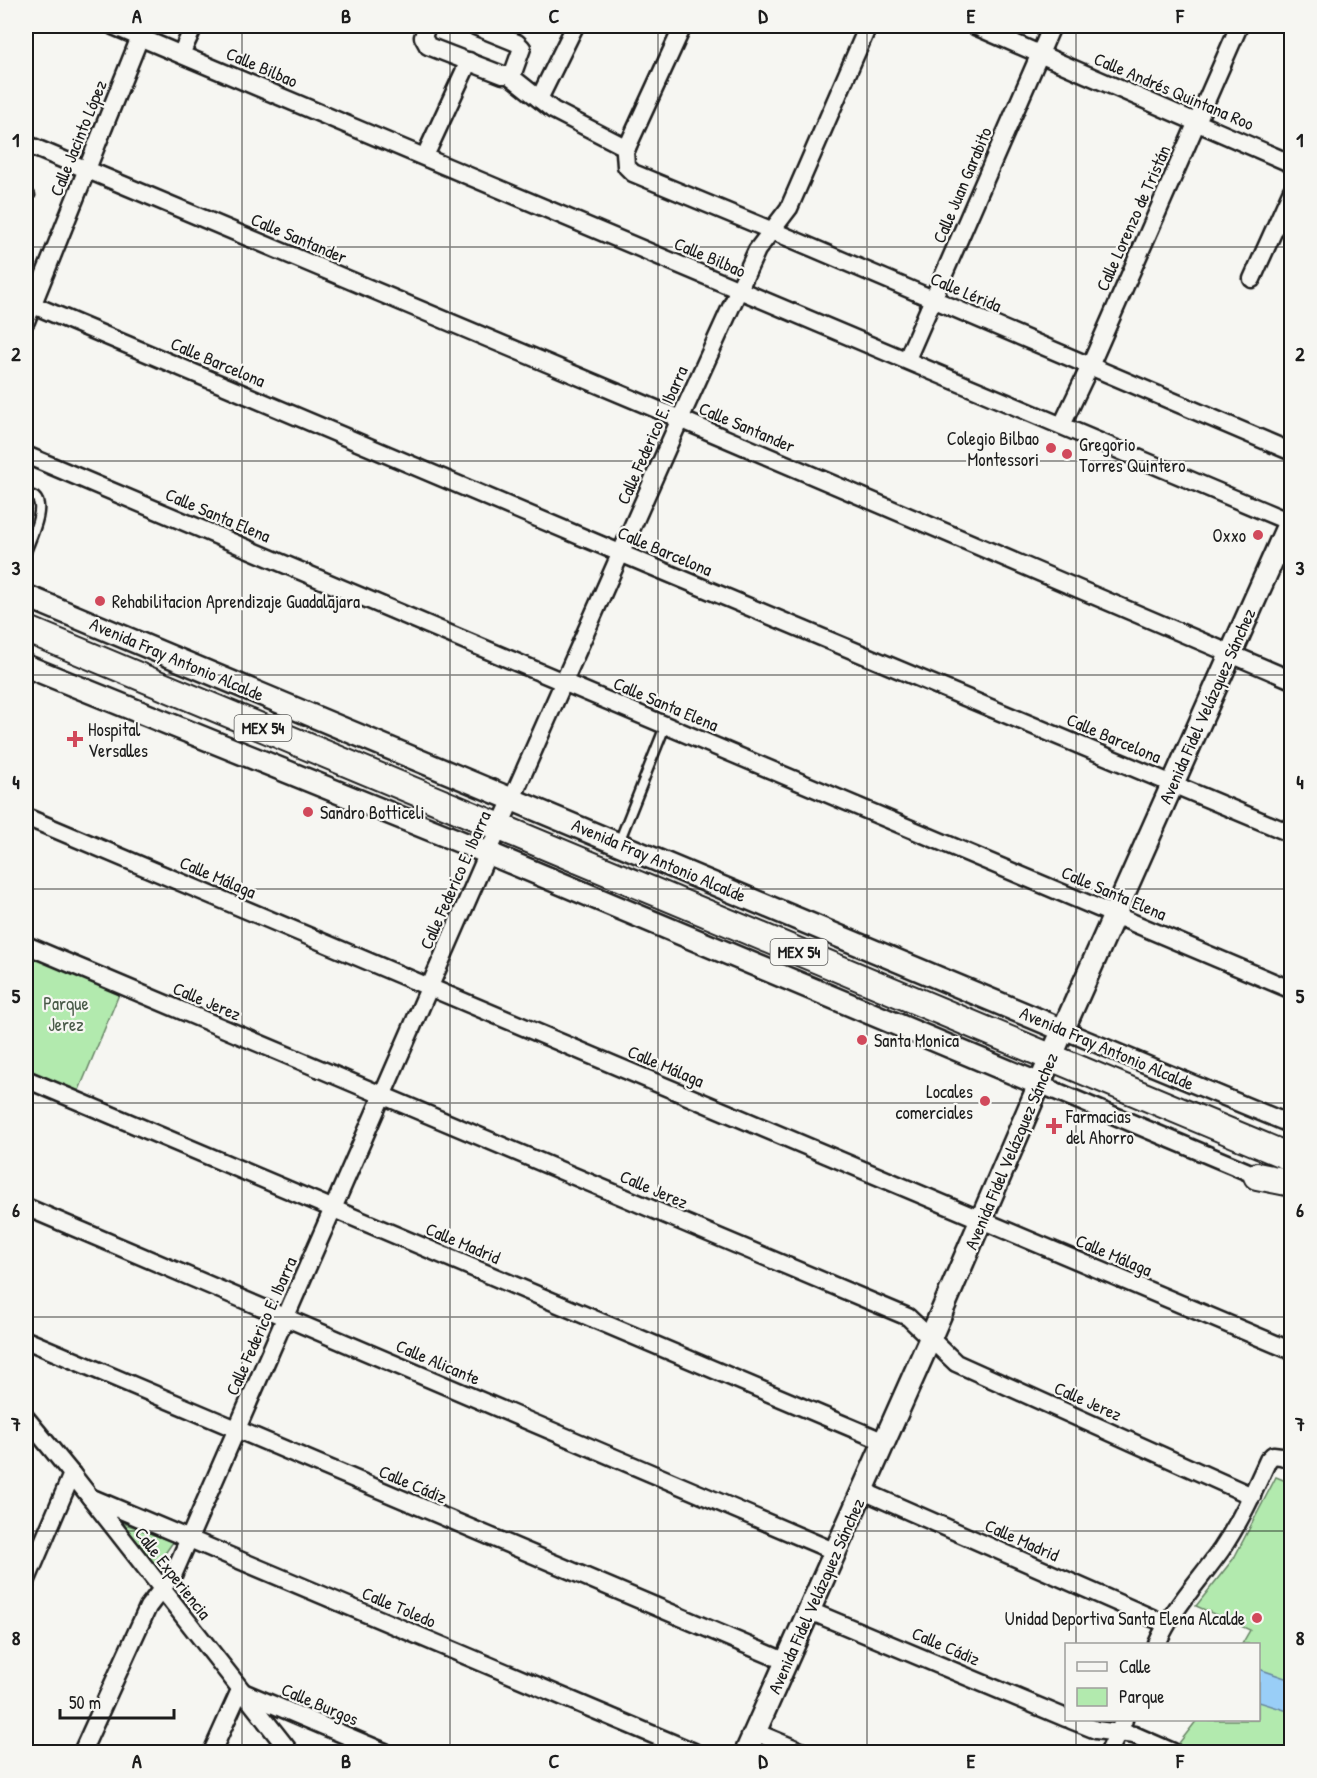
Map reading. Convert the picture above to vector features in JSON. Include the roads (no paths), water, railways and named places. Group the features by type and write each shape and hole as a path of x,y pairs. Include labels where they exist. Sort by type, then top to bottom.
{"main road":[{"name":"Avenida Fray Antonio Alcalde","path":"26,628 1292,1158"},
{"path":"1257,1176 1292,1183"}],"street":[{"name":"Calle Bilbao","path":"113,26 740,291 1291,520"},
{"path":"181,54 194,26"},
{"path":"427,26 423,37 428,46 509,75 553,110 627,148 683,26"},
{"path":"475,26 517,43 522,48 513,73 509,75"},
{"path":"539,99 575,26"},
{"name":"Calle Federico E. Ibarra","path":"82,1752 148,1607 174,1573 680,419 757,250 789,208 868,26"},
{"name":"Calle Andrés Quintana Roo","path":"975,26 1292,164"},
{"name":"Calle Juan Garabito","path":"907,359 1052,26"},
{"name":"Calle Lorenzo de Tristán","path":"1062,425 1239,26"},
{"name":"Calle Jacinto López","path":"26,321 29,303 140,37"},
{"path":"425,156 469,61"},
{"name":"Calle Santander","path":"26,144 1292,680"},
{"name":"Calle Lérida","path":"627,148 626,166 633,173 1292,452"},
{"path":"1252,279 1292,190"},
{"name":"Calle Barcelona","path":"29,303 1292,834"},
{"name":"Calle Santa Elena","path":"26,455 1292,990"},
{"name":"Avenida Fidel Velázquez Sánchez","path":"746,1752 885,1442 1039,1083 1291,520"},
{"name":"Avenida Fray Antonio Alcalde","path":"26,596 1292,1125"},
{"path":"26,666 488,853 1292,1191"},
{"name":"Calle Málaga","path":"26,817 1292,1351"},
{"name":"Calle Jerez","path":"26,945 908,1317 956,1363 1252,1496"},
{"name":"Calle Madrid","path":"26,1079 885,1442"},
{"name":"Calle Alicante","path":"26,1207 836,1552"},
{"name":"Calle Cádiz","path":"26,1340 787,1662"},
{"name":"Calle Experiencia","path":"26,1418 290,1752"},
{"path":"1157,1643 1166,1624 1221,1550 1252,1496 1268,1460 1273,1455 1292,1460"},
{"path":"26,1582 72,1474"},
{"name":"Calle Madrid","path":"863,1491 1166,1624"},
{"name":"Calle Toledo","path":"90,1497 694,1752"},
{"name":"Calle Cádiz","path":"810,1611 1065,1717"},
{"path":"212,1752 240,1690"},
{"name":"Calle Burgos","path":"240,1690 385,1752"},
{"name":"Calle Cádiz","path":"1074,1721 1096,1730 1121,1726 1134,1735 1173,1752"},
{"path":"1109,1752 1121,1726"},
{"path":"756,1732 803,1752"}],"lane":[{"path":"26,494 35,497 40,512 26,552"},
{"path":"618,843 662,734"}],"water":[{"path":"1260,1669 1291,1680 1291,1712 1260,1702"}],"place":[{"name":"Colegio Bilbao Montessori","path":"1051,448"},
{"name":"Gregorio Torres Quintero","path":"1067,454"},
{"name":"Oxxo","path":"1258,535"},
{"name":"Rehabilitacion Aprendizaje Guadalajara","path":"100,601"},
{"name":"Hospital Versalles","path":"75,739"},
{"name":"Sandro Botticeli","path":"308,812"},
{"name":"Santa Monica","path":"862,1040"},
{"name":"Locales comerciales","path":"985,1101"},
{"name":"Farmacias del Ahorro","path":"1054,1126"},
{"name":"Unidad Deportiva Santa Elena Alcalde","path":"1257,1618"}],"park label":[{"name":"Parque Jerez","path":"66,1013"}]}
